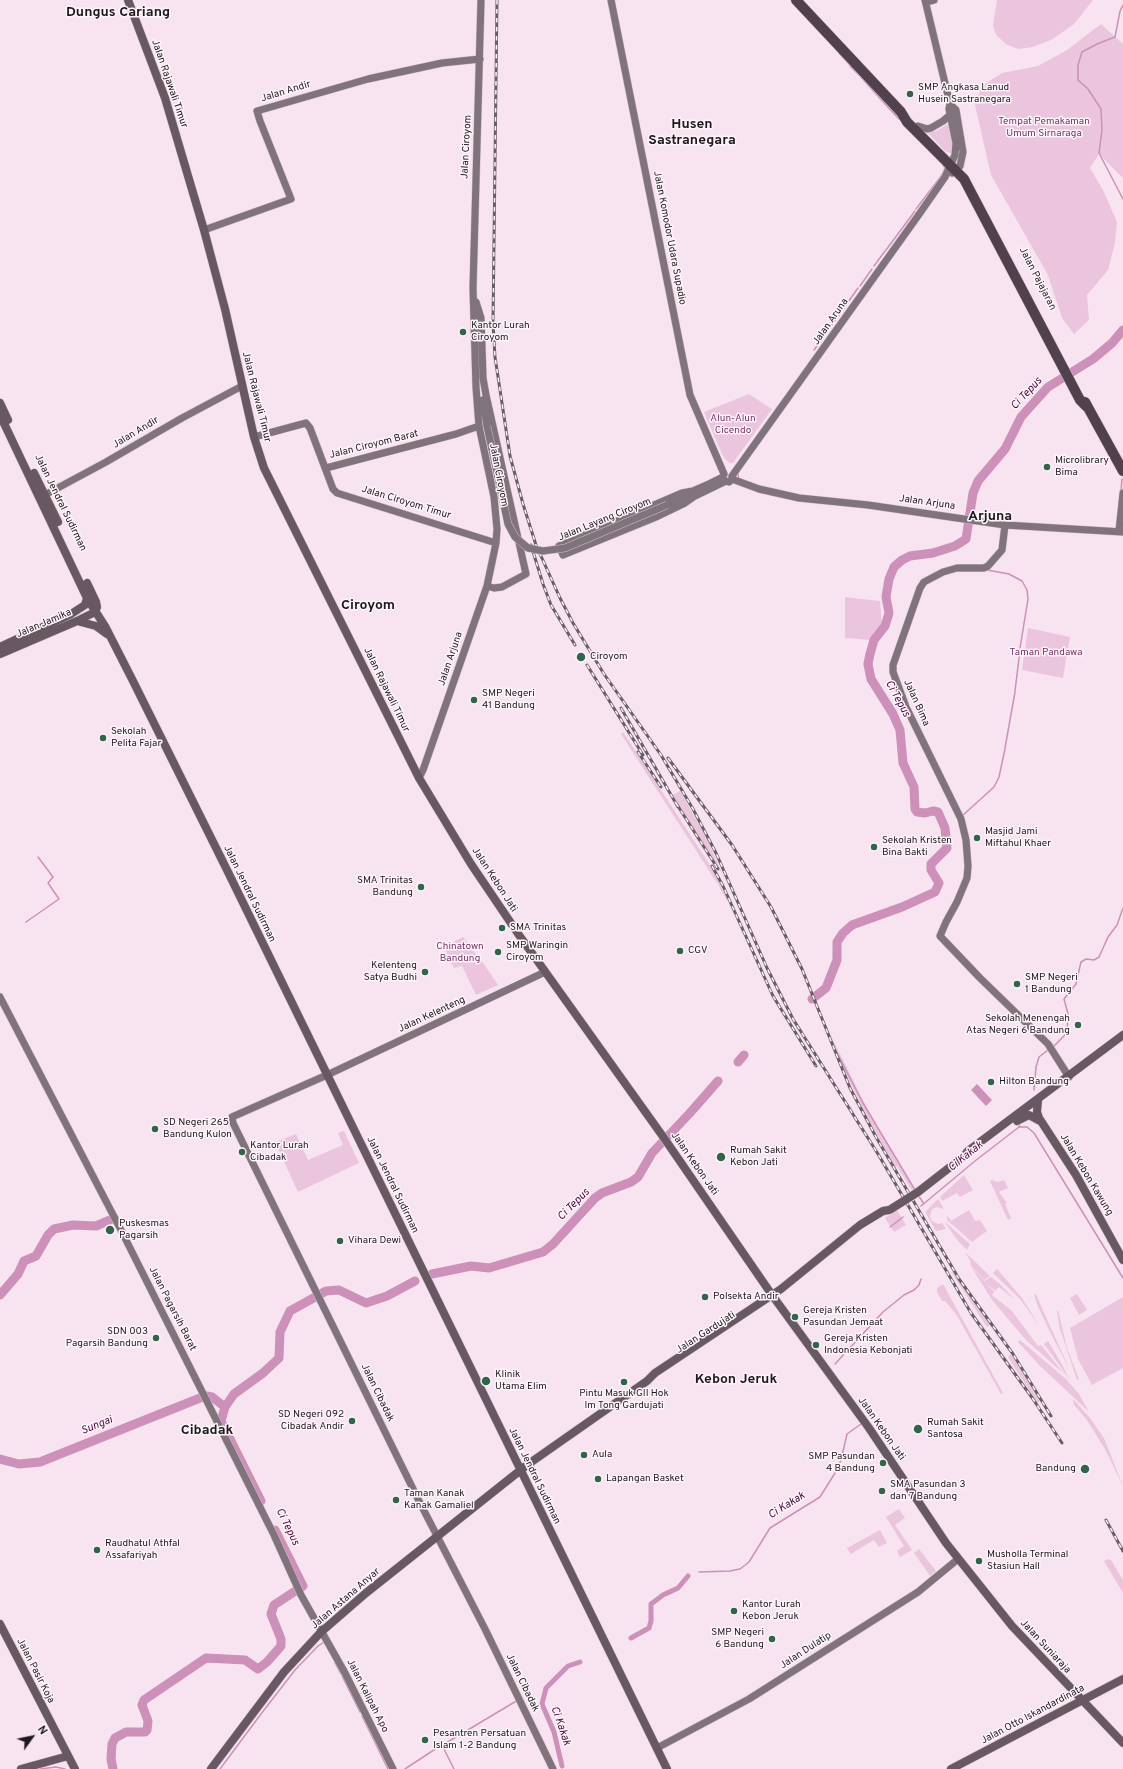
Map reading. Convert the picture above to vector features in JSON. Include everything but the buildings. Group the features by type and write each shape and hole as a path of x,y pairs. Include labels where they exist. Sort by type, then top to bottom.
{"highway":[{"path":"796,0 901,112 907,122 954,166"},
{"path":"901,112 918,126 954,166"},
{"name":"Jalan Pajajaran","path":"954,166 972,181 1069,373 1080,400 1087,407 1123,472"}],"main road":[{"name":"Jalan Rajawali Timur","path":"128,0 164,98 204,230 254,437 264,468 419,778"},
{"name":"Jalan Jendral Sudirman","path":"0,403 43,496 87,598 111,638 426,1276 667,1769"},
{"name":"Jalan Jendral Sudirman","path":"0,415 43,496 96,602 95,612"},
{"name":"Jalan Jamika","path":"0,647 71,614 85,605 87,598"},
{"name":"Jalan Jamika","path":"0,654 95,612"},
{"path":"77,621 96,626 111,638"},
{"name":"Jalan Kebon Jati","path":"419,778 479,876 774,1297 870,1428 958,1559"},
{"path":"963,1157 968,1151 1069,1077 1123,1035"},
{"name":"Jalan Kebon Kawung","path":"1038,1100 1037,1112 1042,1123 1076,1175 1123,1260"},
{"path":"963,1157 969,1156 1024,1117 1031,1116 1042,1123"},
{"name":"Jalan Gardujati","path":"520,1471 647,1381 655,1373 774,1297 838,1246 918,1192 963,1157"},
{"path":"765,1284 769,1287 782,1291 781,1299 784,1310"},
{"name":"Jalan Astana Anyar","path":"211,1769 284,1672 322,1632 366,1593 520,1471"},
{"name":"Jalan Suniaraja","path":"958,1559 1012,1626 1123,1743"},
{"name":"Jalan Pasir Koja","path":"0,1624 75,1769"},
{"name":"Jalan Otto Iskandardinata","path":"951,1769 1123,1679"},
{"path":"21,1769 68,1756"}],"street":[{"name":"Jalan Ciroyom","path":"480,378 526,574 502,587 494,588 487,586 496,543 496,529 494,497 483,426 480,378 477,318 473,295 481,0"},
{"name":"Jalan Komodor Udara Supadio","path":"611,0 690,395 727,478"},
{"path":"934,0 926,1 950,104 949,109 956,149 954,166"},
{"name":"Jalan Andir","path":"204,230 291,199 257,111 368,79 442,64 480,59"},
{"path":"950,104 956,110 963,147 963,155 954,166"},
{"path":"918,126 927,129 931,128 950,115"},
{"name":"Jalan Aruna","path":"727,478 954,166"},
{"name":"Jalan Layang Ciroyom","path":"480,378 483,398 483,426 508,524 515,537 528,548 543,551 565,548 667,506 694,493"},
{"name":"Jalan Andir","path":"43,496 242,386"},
{"name":"Jalan Ciroyom Barat","path":"254,437 306,424 310,428 326,468 483,426"},
{"name":"Jalan Ciroyom Timur","path":"326,468 333,489 337,493 496,543"},
{"path":"694,493 682,493 559,546 563,555 656,517 685,503 694,493 727,478"},
{"name":"Jalan Arjuna","path":"727,478 759,489 800,498 868,505 1005,525 1121,532"},
{"path":"1121,532 1123,492"},
{"name":"Jalan Bima","path":"1005,525 1002,550 988,566 984,568 957,568 943,572 924,582 920,588 893,665 895,679 906,707 961,819 966,840 968,866 967,878 958,902 946,922 940,936 980,978 1050,1046 1069,1077"},
{"name":"Jalan Arjuna","path":"419,778 487,586"},
{"name":"Jalan Kelenteng","path":"327,1075 546,972"},
{"name":"Jalan Pagarsih Barat","path":"0,997 123,1234 274,1535 297,1587 322,1632"},
{"name":"Jalan Cibadak","path":"327,1075 232,1117 233,1123 553,1769"},
{"name":"Jalan Dulatip","path":"657,1748 749,1699 918,1592 958,1559"},
{"name":"Jalan Kalipah Apo","path":"322,1632 345,1673 393,1769"}],"green space":[{"path":"997,0 1093,0 1074,24 1053,39 1033,47 1018,49 1006,44 996,35 993,25"},
{"name":"Tempat Pemakaman Umum Sirnaraga","path":"1101,24 1123,44 1123,178 1099,154 1090,168 1103,190 1117,222 1115,243 1108,270 1087,295 1089,320 1074,334 1062,318 1048,275 991,175 975,105 982,86 1002,73 1038,66 1067,50"},
{"path":"950,123 955,149 952,154 945,151 928,133 936,131"},
{"name":"Alun-Alun Cicendo","path":"749,394 772,409 733,463 730,463 722,454 704,412"},
{"path":"845,597 880,601 882,625 870,640 845,638"},
{"name":"Taman Pandawa","path":"1028,628 1070,637 1063,678 1022,670"},
{"path":"623,732 708,862 728,900 727,901 719,886 621,734"},
{"path":"680,791 706,837 729,888 720,870 673,795"},
{"name":"Chinatown Bandung","path":"463,937 498,985 476,995 462,966 454,968 444,947"},
{"path":"829,1032 871,1116 914,1189 912,1191 897,1166 895,1167 864,1111 843,1068"},
{"path":"344,1131 359,1163 298,1192 275,1142 296,1134 308,1160 343,1145 338,1133"},
{"path":"964,1175 973,1190 960,1197 957,1193 942,1201 940,1197"},
{"path":"992,1180 998,1182 1004,1180 1008,1188 999,1192 1007,1203 1005,1204 1011,1218 1008,1220 990,1181"},
{"path":"938,1199 944,1209 937,1207 932,1209 930,1216 932,1221 938,1224 942,1223 946,1229 936,1231 925,1212"},
{"path":"897,1210 906,1225 894,1232 885,1218"},
{"path":"969,1210 975,1221 980,1220 987,1231 972,1242 947,1220 947,1215 951,1221"},
{"path":"944,1221 970,1244 967,1250 958,1241"},
{"path":"965,1252 990,1276 984,1280 970,1264 971,1262"},
{"path":"970,1265 994,1292 992,1295 1012,1311 1038,1346 1041,1345 1065,1375 1026,1340 992,1300"},
{"path":"997,1269 1022,1298 1040,1327 1021,1300 993,1273"},
{"path":"952,1272 990,1325 987,1327"},
{"path":"991,1277 1015,1300 999,1287 995,1291 984,1281"},
{"path":"943,1284 1003,1393 1001,1394 956,1314 945,1301 942,1301 937,1292 937,1288"},
{"path":"1036,1294 1070,1370 1039,1309 1034,1295"},
{"path":"1077,1294 1087,1310 1079,1315 1070,1298"},
{"path":"1123,1297 1123,1368 1092,1385 1078,1359 1070,1328"},
{"path":"1058,1310 1067,1348 1079,1379 1077,1380 1060,1329"},
{"path":"1020,1340 1066,1379 1079,1394 1088,1410 1039,1365 1018,1342"},
{"path":"1048,1341 1060,1361 1070,1380 1044,1344"},
{"path":"1011,1354 1040,1401 1037,1403 1008,1357"},
{"path":"1073,1399 1090,1418 1104,1438 1123,1486 1106,1451 1087,1420 1074,1405"},
{"path":"899,1509 905,1518 895,1525 912,1550 900,1557 897,1551 904,1546 886,1517"},
{"path":"880,1530 887,1543 879,1547 874,1540 851,1554 847,1548"},
{"path":"919,1549 936,1571 930,1576 914,1553"},
{"path":"1108,1559 1111,1560 1123,1580 1123,1593 1104,1561"}],"shaded area":[{"path":"977,1084 992,1100 986,1106 971,1090"}],"waterway":[{"path":"1123,5 1120,11 1115,37 1082,52 1078,65 1078,80 1088,89 1101,109 1102,130 1099,153 1123,199"},
{"path":"839,53 850,65"},
{"path":"850,66 860,76"},
{"path":"860,76 885,104"},
{"path":"885,104 899,119"},
{"path":"916,209 942,175 945,168 943,165"},
{"path":"886,250 915,211"},
{"path":"874,266 885,251"},
{"path":"860,286 872,269"},
{"path":"814,350 858,288"},
{"name":"Ci Tepus","path":"812,999 826,988 837,960 837,942 843,933 852,925 902,907 935,892 939,883 931,870 931,864 947,848 945,828 938,812 917,812 915,809 914,787 903,763 900,730 893,714 871,679 868,664 874,640 885,626 889,613 886,597 889,579 894,567 902,560 910,556 933,553 955,546 966,539 973,493 978,481 1005,449 1021,417 1048,387 1093,359 1112,343 1123,330"},
{"path":"738,474 739,480"},
{"path":"1121,491 1122,479"},
{"path":"987,570 1009,574 1022,581 1027,590 1028,599 1020,648"},
{"path":"1015,691 1020,650"},
{"path":"1005,748 1015,692"},
{"path":"962,816 994,787 999,777 1005,749"},
{"path":"26,922 59,899 48,883 53,877 38,857"},
{"name":"Ci Kakak","path":"1053,1047 1067,1033 1068,1014 1064,999 1076,984 1081,962 1086,959 1094,960 1099,957 1108,937 1117,925 1123,908"},
{"name":"Ci Kakak","path":"1034,1090 1036,1067 1039,1057 1048,1050"},
{"path":"836,1051 863,1103 915,1190"},
{"name":"Ci Tepus","path":"738,1062 744,1055"},
{"name":"Ci Tepus","path":"432,1274 471,1266 489,1268 543,1252 553,1244 595,1198 602,1193 631,1182 638,1177 652,1153 718,1081"},
{"name":"Ci Kakak","path":"921,1206 1019,1127 1020,1123"},
{"path":"1019,1127 1027,1127 1034,1133 1123,1278"},
{"path":"918,1195 924,1204"},
{"name":"Ci Kakak","path":"890,1227 903,1217"},
{"name":"Sungai","path":"0,1295 18,1274 24,1261 36,1256 48,1235 54,1229 73,1225 96,1226 110,1220"},
{"name":"Ci Kakak","path":"835,1364 883,1312 904,1295 914,1290 919,1285 921,1279"},
{"name":"Ci Tepus","path":"261,1501 221,1421 225,1407 234,1394 263,1373 279,1358 280,1332 290,1311 326,1291 339,1290 366,1303 387,1296 415,1281"},
{"name":"Sungai","path":"207,1396 212,1397 225,1407"},
{"name":"Sungai","path":"0,1459 19,1464 40,1462 200,1398"},
{"name":"Ci Kakak","path":"699,1572 730,1571 740,1569 749,1562 770,1528 820,1497 841,1460 847,1434 861,1424"},
{"name":"Ci Tepus","path":"113,1769 111,1759 112,1744 115,1738 126,1732 145,1732 147,1730 148,1721 142,1705 144,1700 206,1658 245,1660 258,1669 267,1662 281,1646 281,1639 271,1614 274,1605 303,1586 275,1530"},
{"name":"Ci Kakak","path":"631,1638 649,1628 651,1621 651,1604 663,1595 678,1588 688,1576"},
{"path":"261,1714 295,1670 318,1646 324,1642"},
{"name":"Ci Kakak","path":"562,1766 554,1732 542,1704 546,1688 568,1666 580,1662"},
{"path":"335,1663 341,1674"},
{"path":"342,1676 360,1712"},
{"path":"446,1743 518,1700"},
{"path":"220,1769 261,1714"},
{"path":"362,1716 388,1769"},
{"path":"405,1769 443,1744"},
{"path":"442,1745 454,1769"},
{"path":"40,1769 56,1767 65,1769"}],"railway":[{"path":"497,0 493,323 495,357 510,456 536,545 573,623 604,674 661,755 693,809 716,853 767,968 793,1019 878,1154 971,1313 1033,1399 1062,1443"},
{"path":"531,545 551,605 575,645"},
{"path":"587,665 643,755"},
{"path":"621,708 678,807"},
{"path":"638,752 661,787"},
{"path":"668,758 732,845 771,907 802,969 850,1088 876,1137 959,1279 1013,1354 1051,1416"},
{"path":"676,803 718,869"},
{"path":"712,866 723,886 773,996 816,1066"},
{"path":"1106,1520 1123,1551"}],"place":[{"name":"SMP Angkasa Lanud Husein Sastranegara","path":"910,94"},
{"name":"Kantor Lurah Ciroyom","path":"463,332"},
{"name":"Microlibrary Bima","path":"1047,467"},
{"name":"Ciroyom","path":"581,657"},
{"name":"SMP Negeri 41 Bandung","path":"474,700"},
{"name":"Sekolah Pelita Fajar","path":"103,738"},
{"name":"Masjid Jami Miftahul Khaer","path":"977,838"},
{"name":"Sekolah Kristen Bina Bakti","path":"874,847"},
{"name":"SMA Trinitas Bandung","path":"421,887"},
{"name":"SMA Trinitas","path":"502,928"},
{"name":"CGV","path":"680,951"},
{"name":"SMP Waringin Ciroyom","path":"498,952"},
{"name":"Kelenteng Satya Budhi","path":"425,972"},
{"name":"SMP Negeri 1 Bandung","path":"1017,984"},
{"name":"Sekolah Menengah Atas Negeri 6 Bandung","path":"1078,1025"},
{"name":"Hilton Bandung","path":"991,1082"},
{"name":"SD Negeri 265 Bandung Kulon","path":"155,1129"},
{"name":"Kantor Lurah Cibadak","path":"242,1152"},
{"name":"Rumah Sakit Kebon Jati","path":"721,1157"},
{"name":"Puskesmas Pagarsih","path":"110,1230"},
{"name":"Vihara Dewi","path":"340,1241"},
{"name":"Polsekta Andir","path":"705,1297"},
{"name":"Gereja Kristen Pasundan Jemaat","path":"795,1317"},
{"name":"SDN 003 Pagarsih Bandung","path":"156,1338"},
{"name":"Gereja Kristen Indonesia Kebonjati","path":"816,1345"},
{"name":"Klinik Utama Elim","path":"486,1381"},
{"name":"Pintu Masuk GII Hok Im Tong Gardujati","path":"624,1382"},
{"name":"SD Negeri 092 Cibadak Andir","path":"352,1421"},
{"name":"Rumah Sakit Santosa","path":"918,1429"},
{"name":"Aula","path":"584,1455"},
{"name":"SMP Pasundan 4 Bandung","path":"883,1463"},
{"name":"Bandung","path":"1085,1469"},
{"name":"Lapangan Basket","path":"598,1479"},
{"name":"SMA Pasundan 3 dan 7 Bandung","path":"882,1491"},
{"name":"Taman Kanak Kanak Gamaliel","path":"396,1500"},
{"name":"Raudhatul Athfal Assafariyah","path":"97,1550"},
{"name":"Musholla Terminal Stasiun Hall","path":"979,1561"},
{"name":"Kantor Lurah Kebon Jeruk","path":"734,1611"},
{"name":"SMP Negeri 6 Bandung","path":"772,1639"},
{"name":"Pesantren Persatuan Islam 1-2 Bandung","path":"425,1740"}],"district":[{"name":"Dungus Cariang","path":"118,13"},
{"name":"Husen Sastranegara","path":"692,134"},
{"name":"Arjuna","path":"990,517"},
{"name":"Ciroyom","path":"368,606"},
{"name":"Kebon Jeruk","path":"736,1380"},
{"name":"Cibadak","path":"207,1431"}]}
